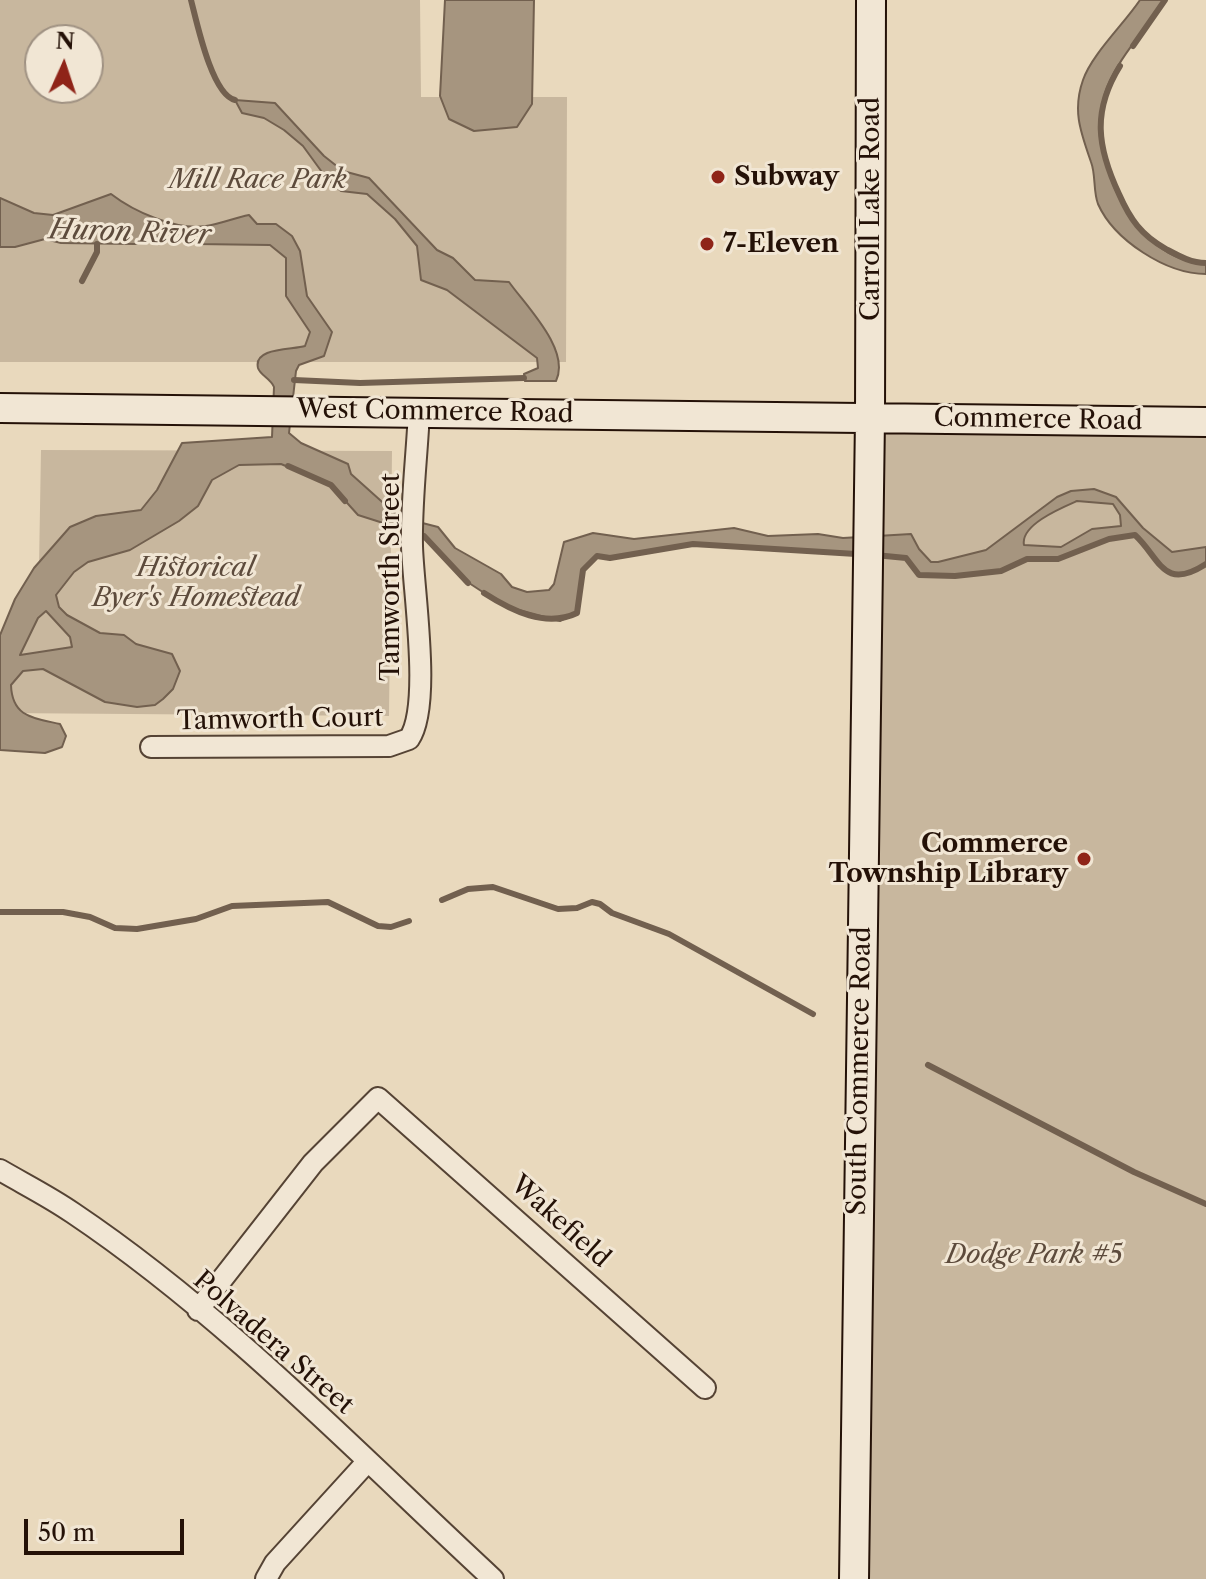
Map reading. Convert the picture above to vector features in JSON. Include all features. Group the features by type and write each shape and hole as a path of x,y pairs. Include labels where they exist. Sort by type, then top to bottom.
{"street":[{"name":"Carroll Lake Road","path":"870,418 871,0"},
{"name":"West Commerce Road","path":"0,408 870,418"},
{"name":"Tamworth Street","path":"409,739 416,725 419,671 412,542 419,411"},
{"name":"Commerce Road","path":"870,418 1206,422"},
{"name":"South Commerce Road","path":"854,1579 870,418"},
{"name":"Tamworth Court","path":"151,747 389,746 409,739"},
{"name":"Wakefield","path":"198,1310 313,1163 378,1098 705,1388"},
{"name":"Polvadera Street","path":"0,1170 73,1212 198,1310 493,1579"},
{"path":"266,1579 275,1563 367,1462"}],"green space":[{"name":"Mill Race Park","path":"0,0 420,0 421,97 567,97 566,362 0,362"},
{"name":"Dodge Park #5","path":"874,421 1206,426 1206,1579 860,1579"},
{"name":"Historical Byer's Homestead","path":"41,450 392,451 389,716 0,713 0,668 39,567"}],"water":[{"path":"445,0 534,0 532,104 517,127 474,131 449,119 440,96"},
{"path":"1140,0 1165,0 1110,81 1101,118 1102,146 1109,174 1121,201 1137,225 1157,245 1180,258 1206,263 1206,274 1174,268 1143,252 1116,230 1096,199 1093,167 1079,122 1080,91 1093,60"},
{"path":"235,100 275,103 324,156 343,171 369,178 437,250 453,258 475,280 509,282 552,342 559,369 556,381 525,381 524,374 538,368 537,358 447,290 421,280 417,246 395,219 367,194 341,191 327,179 303,146 264,118 242,113"},
{"name":"Huron River","path":"111,194 143,213 169,223 206,226 249,215 257,224 276,224 292,236 300,251 307,296 332,332 324,356 299,365 296,371 289,433 301,443 348,464 351,474 399,517 438,527 455,548 501,574 512,587 527,592 549,590 554,584 564,542 593,533 634,539 734,528 768,536 818,534 843,538 911,534 931,562 938,562 986,550 1057,497 1071,491 1094,489 1116,497 1143,528 1172,552 1206,547 1206,564 1192,572 1180,575 1171,573 1157,562 1135,535 1109,539 1058,559 1027,559 1001,571 955,576 919,575 908,560 901,557 693,544 610,558 597,556 583,570 577,613 560,621 504,606 469,583 424,536 358,515 331,485 281,464 239,465 212,480 198,506 179,521 130,550 88,562 74,572 56,595 59,607 67,615 100,633 124,635 136,644 172,654 180,671 173,689 155,705 137,707 105,702 43,669 23,671 11,685 15,704 26,714 60,724 66,736 62,747 45,753 0,750 0,635 15,599 34,568 70,527 96,516 141,510 157,490 182,443 272,437 274,387 259,370 258,361 268,353 305,346 310,332 286,296 286,258 270,245 197,244 181,234 166,234 135,244 61,243 45,239 15,247 0,247 0,198 34,213 53,215","holes":["1077,501 1113,504 1120,515 1121,526 1092,529 1061,547 1024,545 1024,538 1035,524","46,611 70,637 72,647 20,655 38,618"]}],"waterway":[{"path":"191,0 201,40 219,86 235,100"},
{"path":"1133,46 1165,0"},
{"path":"1120,66 1105,98 1101,129 1106,160 1119,194 1132,219 1150,238 1180,257 1206,263"},
{"name":"Huron River","path":"82,281 97,252 97,244"},
{"path":"294,380 360,383 524,378"},
{"path":"288,466 331,485 345,501"},
{"path":"416,533 424,536 468,583"},
{"path":"875,555 906,558 919,575 955,576 1001,571 1027,559 1058,559 1109,539 1135,535 1157,562 1171,573 1180,575 1192,572 1206,564"},
{"path":"484,593 518,611 553,619 577,613 583,570 597,556 610,558 693,544 856,554"},
{"path":"442,900 468,889 493,887 558,909 577,908 592,902 600,904 612,913 669,934 813,1014"},
{"path":"0,912 63,912 90,917 115,928 137,929 196,919 232,906 328,902 378,926 391,927 409,921"},
{"path":"928,1065 1134,1172 1206,1204"}],"place":[{"name":"Subway","path":"718,177"},
{"name":"7-Eleven","path":"707,244"},
{"name":"Commerce Township Library","path":"1084,859"}]}
